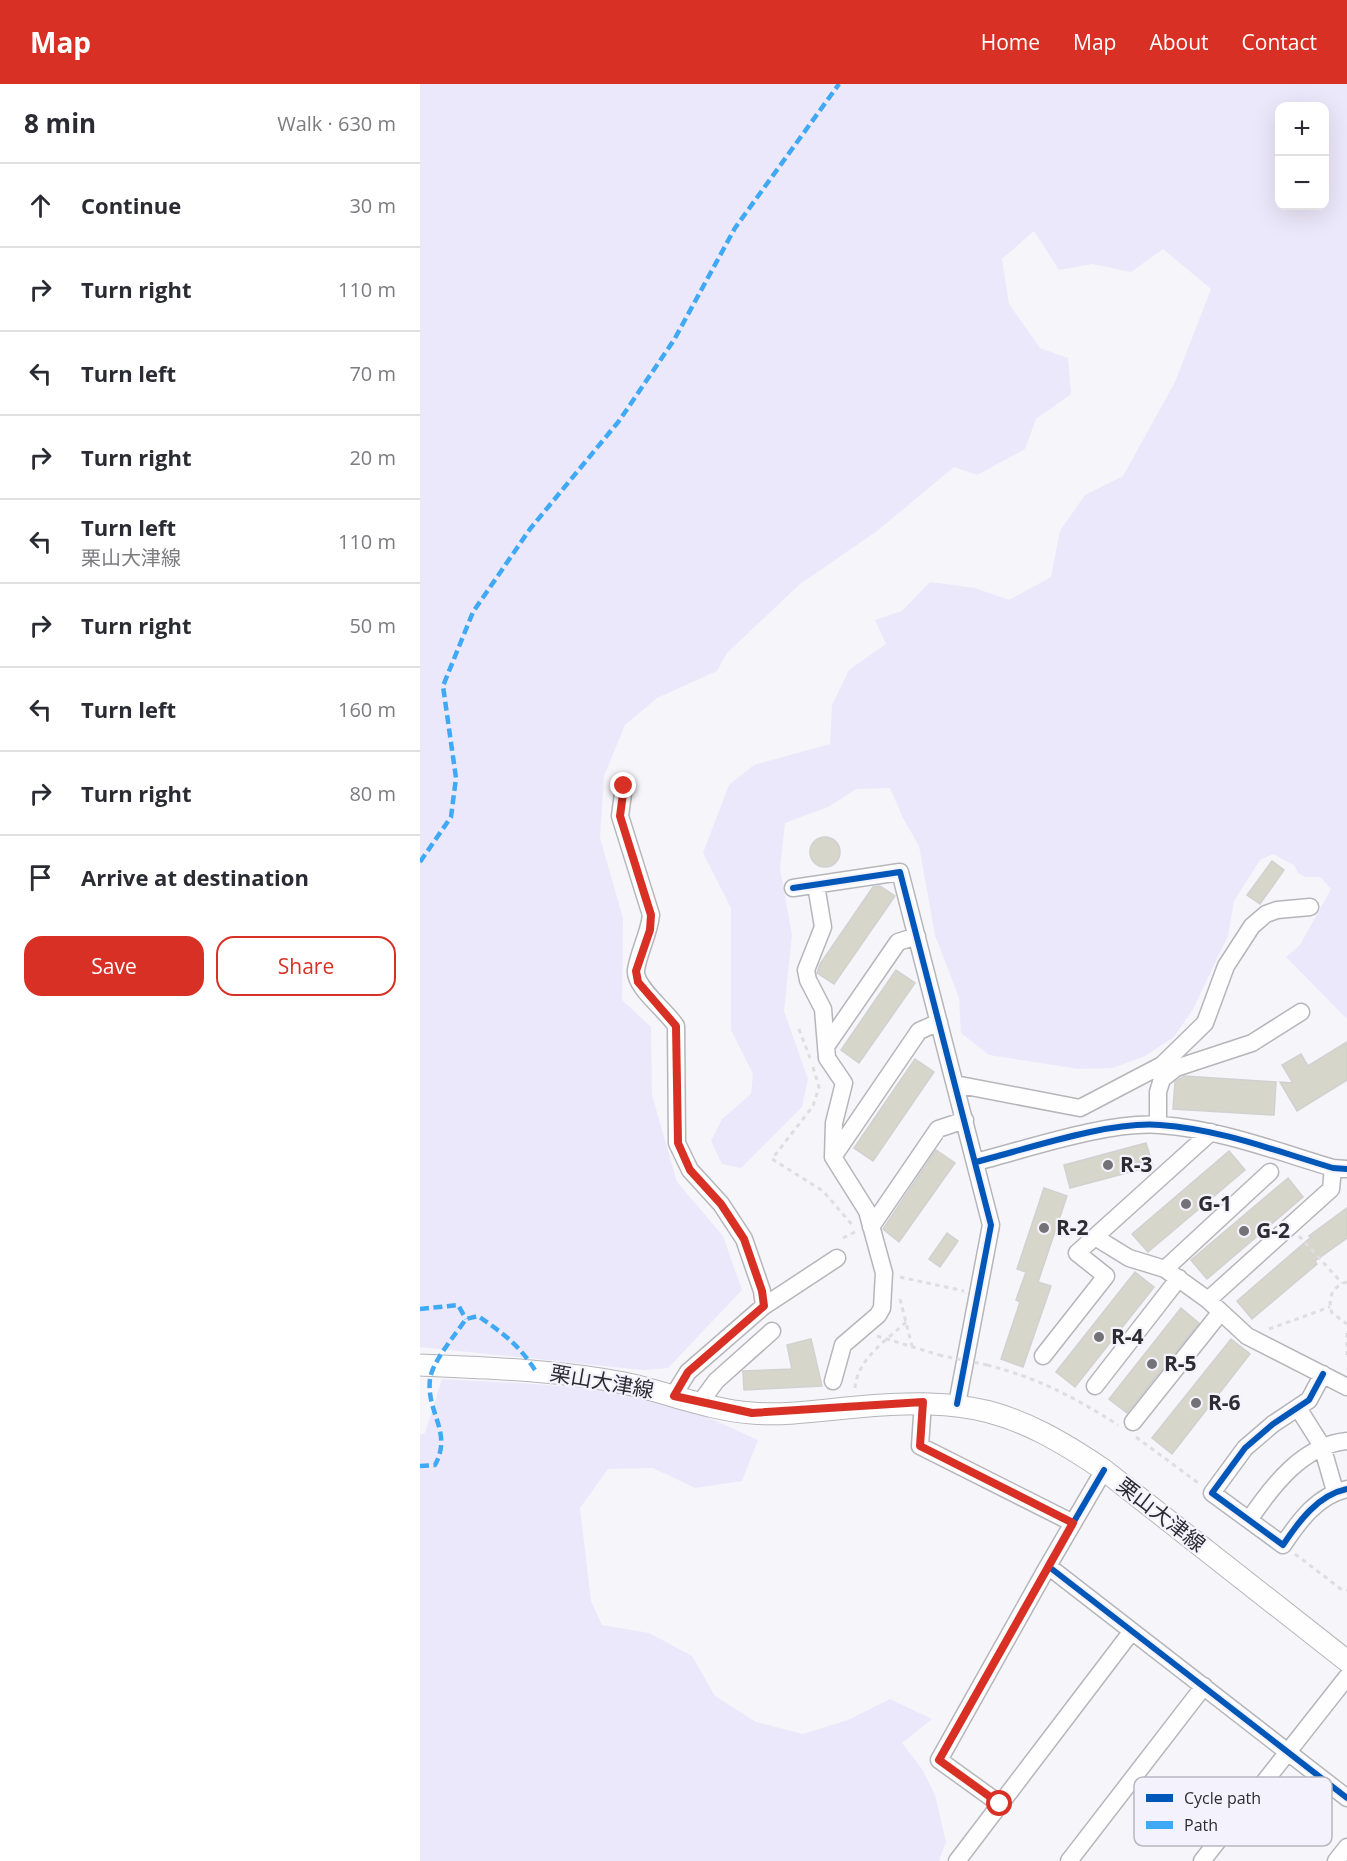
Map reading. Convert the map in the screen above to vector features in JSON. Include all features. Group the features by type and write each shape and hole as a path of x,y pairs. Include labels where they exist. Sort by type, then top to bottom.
{"main road":[{"name":"栗山大津線","path":"420,1365 564,1373 752,1413 923,1402 957,1404 991,1410 1022,1422 1064,1443 1104,1470 1347,1661"}],"street":[{"path":"624,786 620,816 651,915 650,930 636,971 638,982 676,1026 678,1143 690,1170 721,1204 744,1239 762,1291 764,1306"},
{"path":"793,888 900,872 991,1225 957,1404"},
{"path":"816,885 823,927 806,970 808,980 823,1010 827,1058 844,1083 834,1124 833,1156 837,1167 861,1198 864,1229 884,1273 882,1308 878,1315 843,1345 833,1381"},
{"path":"955,1084 1080,1108 1162,1065 1205,1023 1226,966 1252,926 1266,914 1277,910 1310,907"},
{"path":"827,1045 898,942 917,936"},
{"path":"1158,1125 1158,1092 1162,1079 1176,1068 1252,1043 1301,1012"},
{"path":"833,1156 919,1031 939,1023"},
{"path":"864,1229 938,1130 965,1120"},
{"path":"976,1162 1093,1132 1158,1125 1211,1132 1340,1169 1331,1189 1208,1300"},
{"path":"1043,1356 1106,1276 1077,1253 1211,1132"},
{"path":"1165,1269 1270,1173"},
{"path":"1095,1237 1129,1258 1165,1269 1208,1300 1247,1336 1347,1387"},
{"path":"674,1396 688,1372 764,1306 837,1258"},
{"path":"1095,1386 1179,1278"},
{"path":"1133,1422 1220,1313"},
{"path":"700,1403 716,1381 772,1331"},
{"path":"1298,1408 1322,1446 1341,1490 1320,1501 1283,1545 1212,1493 1245,1448 1273,1424 1309,1400 1323,1374"},
{"path":"923,1402 920,1446 1073,1523"},
{"path":"1249,1520 1281,1478 1322,1446 1347,1441"},
{"path":"1000,1804 939,1760 1104,1470"},
{"path":"1048,1566 1320,1777"},
{"path":"957,1861 1132,1631"},
{"path":"1268,1777 1347,1677"},
{"path":"1069,1861 1204,1686"},
{"path":"1332,1786 1347,1798"},
{"path":"1202,1861 1214,1846"},
{"path":"1336,1861 1347,1847"}],"path":[{"path":"1290,1226 1342,1283"},
{"path":"843,1238 864,1229"},
{"path":"1347,1282 1342,1283 1332,1293 1330,1307 1337,1319 1347,1323"},
{"path":"1247,1336 1330,1307"},
{"path":"855,1388 856,1375 861,1365 906,1322"},
{"path":"860,1331 1028,1376 1078,1400 1127,1430 1212,1493"},
{"path":"1347,1334 1347,1355"},
{"path":"1283,1545 1341,1589 1347,1590"}],"shaded area":[{"path":"420,84 1347,84 1347,1019 1286,957 1300,945 1331,889 1320,877 1305,877 1298,873 1294,865 1273,854 1260,860 1234,901 1228,936 1193,1009 1174,1037 1145,1056 1113,1068 1079,1069 989,1055 961,1033 959,998 935,935 919,846 890,788 856,789 828,807 785,823 780,869 792,935 784,1011 808,1079 802,1107 741,1168 722,1164 711,1141 722,1119 751,1094 753,1074 731,1030 731,908 703,853 729,785 754,765 830,744 832,705 849,670 886,644 875,620 902,611 930,582 975,588 1009,600 1051,577 1060,531 1085,495 1123,476 1175,382 1211,289 1163,249 1131,272 1092,264 1059,270 1034,231 1002,259 1009,304 1040,348 1068,358 1071,394 1036,419 1025,449 977,475 954,467 877,531 800,584 727,653 717,671 657,698 625,725 604,776 600,838 623,918 622,1000 651,1027 652,1095 677,1182 723,1236 742,1290 668,1368 643,1370 420,1347"},
{"path":"442,1379 563,1386 623,1394 692,1411 758,1440 742,1481 695,1488 653,1468 608,1469 580,1508 591,1601 602,1625 649,1633 692,1656 715,1696 756,1722 803,1734 848,1720 890,1699 932,1719 902,1743 922,1769 935,1795 946,1842 939,1861 420,1861 420,1435 425,1433"}],"building":[{"path":"825,837 836,841 840,852 836,863 825,867 814,863 810,852 814,841"},
{"path":"1272,861 1284,870 1260,904 1247,895"},
{"path":"880,886 895,896 834,984 817,973 820,964 873,887"},
{"path":"896,970 915,983 859,1063 841,1050"},
{"path":"1347,1042 1347,1080 1297,1111 1280,1082 1293,1083 1282,1065 1301,1054 1308,1066"},
{"path":"915,1059 934,1072 873,1161 854,1148"},
{"path":"1184,1076 1276,1082 1274,1115 1173,1109 1175,1082"},
{"name":"R-3","path":"1146,1143 1153,1166 1070,1188 1064,1165"},
{"path":"936,1150 955,1163 899,1242 883,1229"},
{"name":"G-1","path":"1229,1151 1245,1170 1148,1252 1132,1234"},
{"name":"G-2","path":"1288,1178 1303,1197 1207,1279 1191,1260"},
{"path":"1044,1188 1067,1196 1038,1282 1051,1286 1023,1367 1001,1359 1020,1302 1016,1300 1026,1272 1017,1269"},
{"path":"1347,1208 1347,1238 1315,1261 1317,1264 1252,1319 1237,1301 1311,1237 1309,1236"},
{"path":"947,1233 958,1241 940,1267 929,1259"},
{"name":"R-4","path":"1135,1272 1154,1287 1075,1387 1056,1372"},
{"name":"R-5","path":"1181,1308 1199,1323 1127,1413 1109,1399"},
{"path":"811,1339 822,1386 744,1390 743,1371 792,1369 787,1345"},
{"name":"R-6","path":"1231,1339 1250,1354 1172,1454 1152,1438"}],"marked path":[{"path":"420,862 451,817 456,778 443,686 473,612 530,529 619,421 674,340 735,228 839,84"},
{"path":"420,1309 458,1305 466,1319"},
{"path":"420,1466 435,1465 440,1453 440,1432 430,1391 432,1372 440,1356 466,1319 478,1316 495,1328 517,1346 535,1370"}],"cycle path":[{"path":"793,888 900,872 991,1225 957,1404"},
{"path":"976,1162 1116,1127 1160,1125 1226,1136 1333,1168 1347,1169"},
{"path":"1323,1374 1309,1400 1273,1424 1245,1448 1212,1493 1283,1545 1310,1510 1327,1497 1347,1489"},
{"path":"1104,1470 1048,1566 1320,1777"},
{"path":"1332,1786 1347,1798"}],"place":[{"name":"R-3","path":"1108,1165"},
{"name":"G-1","path":"1186,1204"},
{"name":"R-2","path":"1044,1228"},
{"name":"G-2","path":"1244,1231"},
{"name":"R-4","path":"1099,1337"},
{"name":"R-5","path":"1152,1364"},
{"name":"R-6","path":"1196,1403"}],"route":[{"path":"624,786 620,816 651,915 650,930 636,971 638,982 671,1017 676,1026 678,1143 690,1170 721,1204 744,1239 762,1291 764,1306 688,1372 674,1396 752,1413 790,1413 923,1402 920,1446 1073,1523 939,1760 1000,1804"}]}
